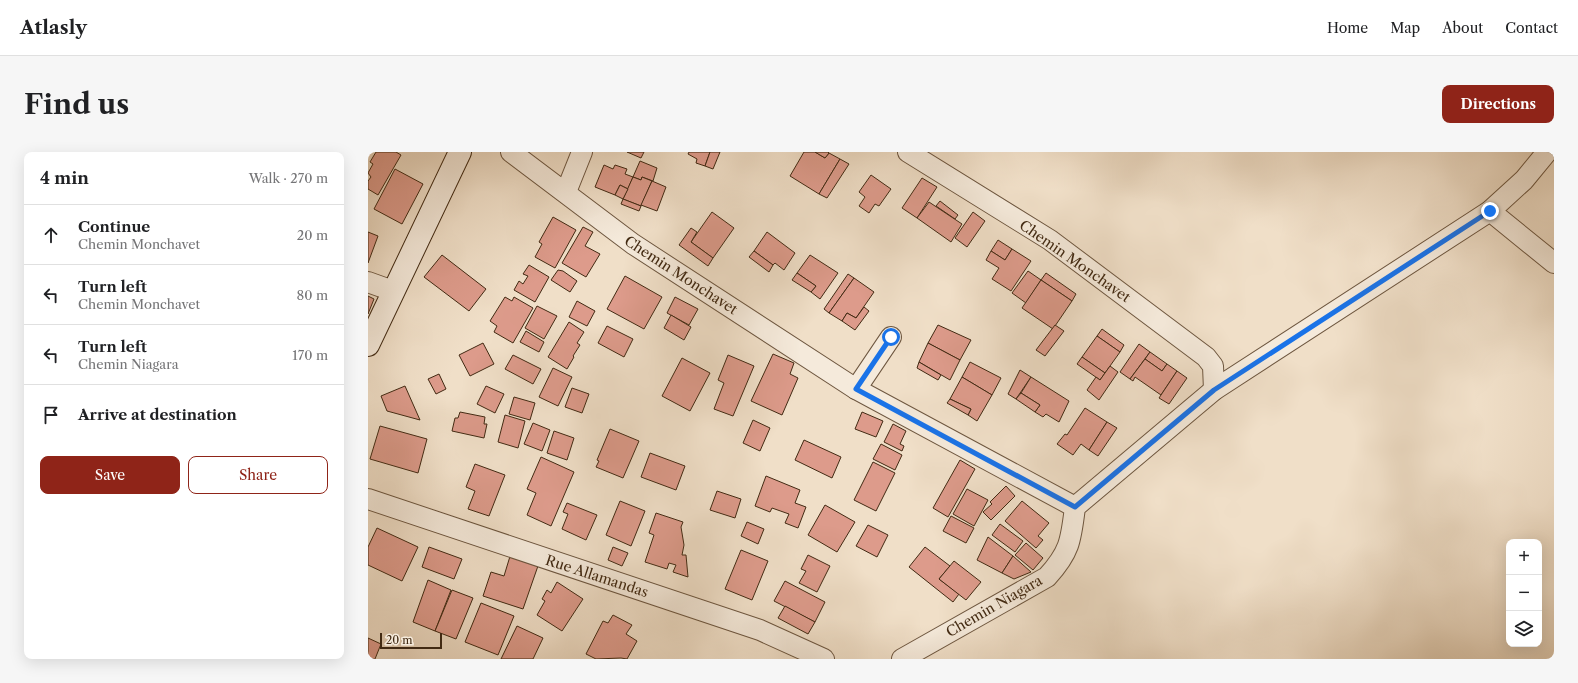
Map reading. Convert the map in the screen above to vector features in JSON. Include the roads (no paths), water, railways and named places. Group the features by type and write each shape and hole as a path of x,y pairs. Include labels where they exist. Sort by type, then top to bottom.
{"street":[{"path":"368,345 460,152"},
{"name":"Chemin Monchavet","path":"511,152 633,244 856,389 1075,507"},
{"path":"566,192 582,152"},
{"name":"Chemin Monchavet","path":"908,152 1050,240 1206,357 1213,366 1214,390"},
{"path":"1075,507 1214,390 1490,211 1524,180 1547,152"},
{"path":"1490,211 1554,263"},
{"path":"368,282 394,291"},
{"path":"856,389 891,337"},
{"name":"Rue Allamandas","path":"368,499 760,630 824,659"},
{"name":"Chemin Niagara","path":"902,659 1047,577 1061,561 1071,541 1075,507"}]}
